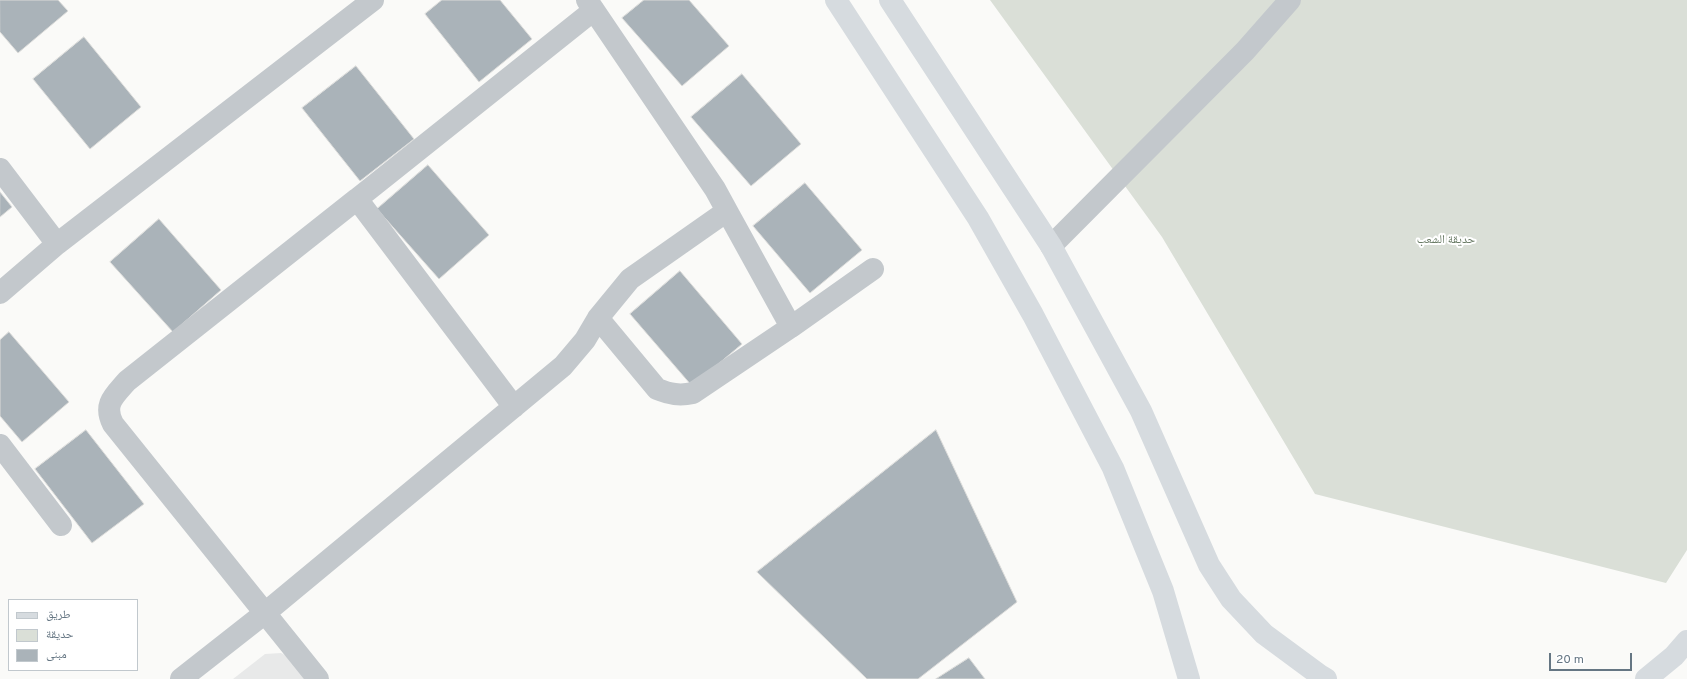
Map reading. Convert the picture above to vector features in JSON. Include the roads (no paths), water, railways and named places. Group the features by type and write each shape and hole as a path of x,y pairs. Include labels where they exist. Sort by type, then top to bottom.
{"main road":[{"path":"836,0 978,218 1032,315 1113,468 1163,591 1190,679"},
{"path":"890,0 1051,246 1140,411 1209,566 1231,599 1264,634 1326,679"},
{"path":"1646,679 1674,656 1687,641"}],"street":[{"path":"0,293 57,244 373,0"},
{"path":"1051,246 1245,51 1290,0"},
{"path":"318,679 113,424 108,413 111,399 127,381 357,199 591,5 715,189 791,327"},
{"path":"0,169 57,244"},
{"path":"357,199 514,407"},
{"path":"181,679 265,612 563,366 585,340 598,318 630,279 727,211"},
{"path":"598,318 656,389 670,394 681,395 693,392 791,327 873,269"},
{"path":"0,445 61,525"}],"park label":[{"name":"حديقة الشعب","path":"1446,241"}]}
